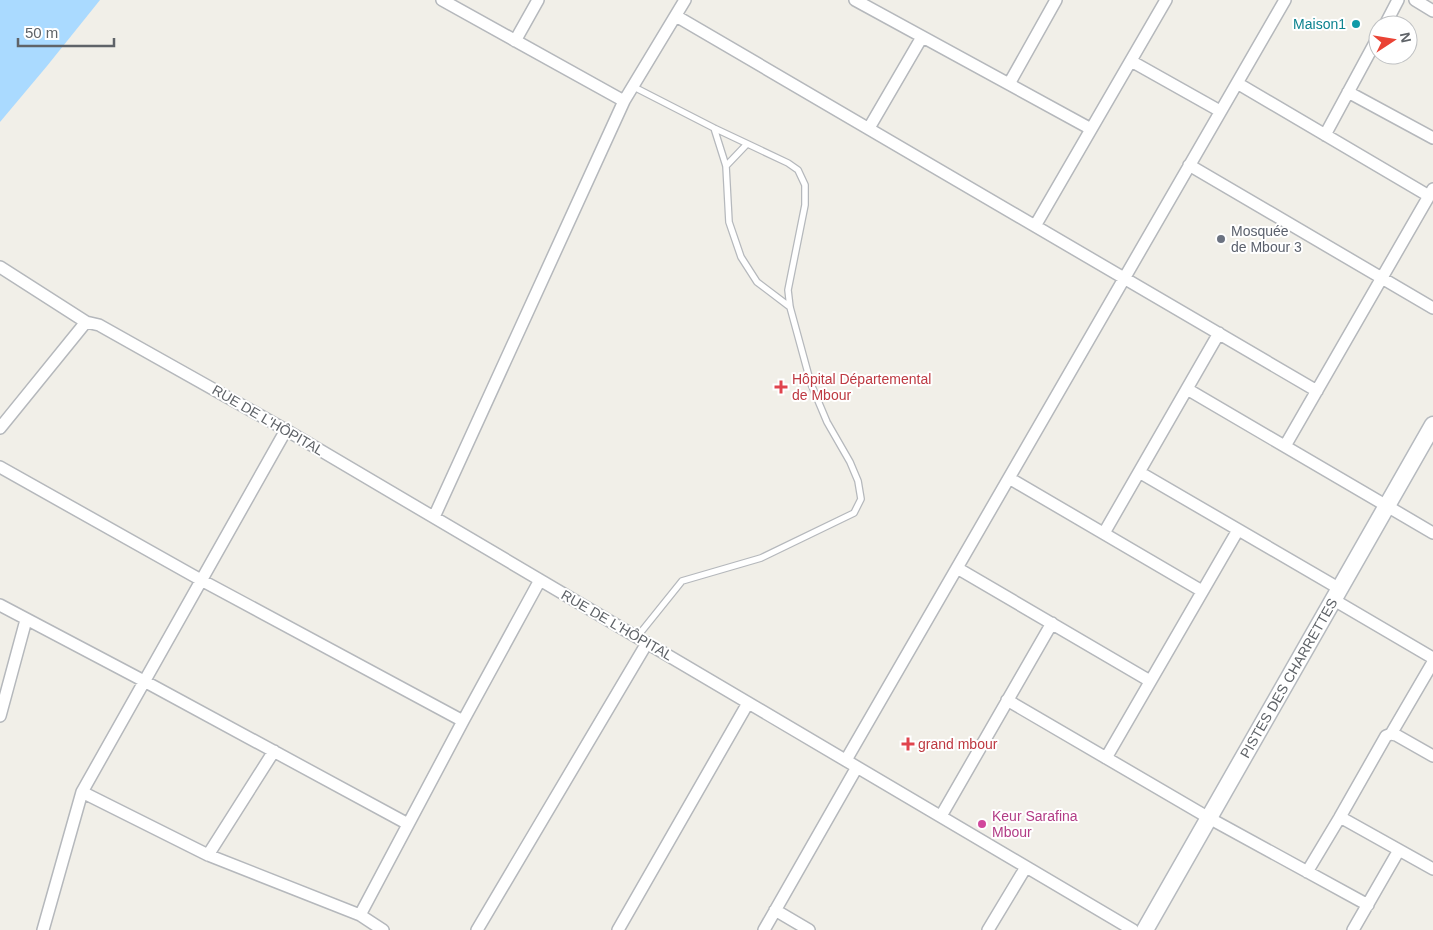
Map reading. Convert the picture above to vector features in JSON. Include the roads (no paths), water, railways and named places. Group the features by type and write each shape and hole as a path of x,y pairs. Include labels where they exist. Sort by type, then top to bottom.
{"main road":[{"name":"PISTES DES CHARRETTES","path":"1145,930 1433,425"}],"street":[{"path":"442,0 624,101"},
{"path":"515,41 538,0"},
{"path":"434,517 624,101 685,0"},
{"path":"855,0 1091,129"},
{"path":"1009,84 1056,0"},
{"path":"1035,226 1166,0"},
{"path":"846,760 1285,0"},
{"path":"1390,15 1398,0"},
{"path":"1415,0 1433,11"},
{"path":"676,16 1317,390"},
{"path":"869,128 922,37"},
{"path":"1325,135 1368,55"},
{"path":"1131,61 1220,111"},
{"path":"1237,83 1325,135 1431,192 1285,446"},
{"path":"1348,92 1433,138"},
{"path":"1189,165 1433,308"},
{"path":"0,266 86,322 0,428"},
{"name":"RUE DE L'HÔPITAL","path":"86,322 99,325 286,430 1133,930"},
{"path":"1104,533 1219,333"},
{"path":"1187,389 1433,533"},
{"path":"43,930 82,792 286,430"},
{"path":"0,467 201,580 463,721"},
{"path":"1139,472 1238,530 1337,594 1433,660 1391,734 1386,736 1307,872"},
{"path":"1009,478 1202,591"},
{"path":"1106,758 1238,530"},
{"path":"957,568 1150,681"},
{"path":"360,915 540,580"},
{"path":"0,605 408,824"},
{"path":"0,716 26,620"},
{"path":"940,816 1052,623"},
{"path":"477,930 647,643"},
{"path":"1008,700 1209,818 1368,905"},
{"path":"618,930 748,702"},
{"path":"1391,734 1433,756"},
{"path":"208,855 274,751"},
{"path":"764,930 858,767"},
{"path":"82,792 208,855 360,915 383,930"},
{"path":"1340,817 1433,869"},
{"path":"1353,930 1399,850"},
{"path":"988,930 1026,867"},
{"path":"775,910 809,930"}],"lane":[{"path":"632,86 714,128 788,162 798,170 805,185 805,205 788,290 790,307 811,384 826,422 850,462 858,481 861,499 854,513 761,558 682,581 637,636"},
{"path":"714,128 726,166 729,222 741,257 757,282 790,307"},
{"path":"726,166 747,144"}],"water":[{"path":"0,0 100,0 0,122"}],"place":[{"name":"Maison1","path":"1356,24"},
{"name":"Mosquée de Mbour 3","path":"1221,239"},
{"name":"Hôpital Départemental de Mbour","path":"781,387"},
{"name":"grand mbour","path":"908,744"},
{"name":"Keur Sarafina Mbour","path":"982,824"}]}
